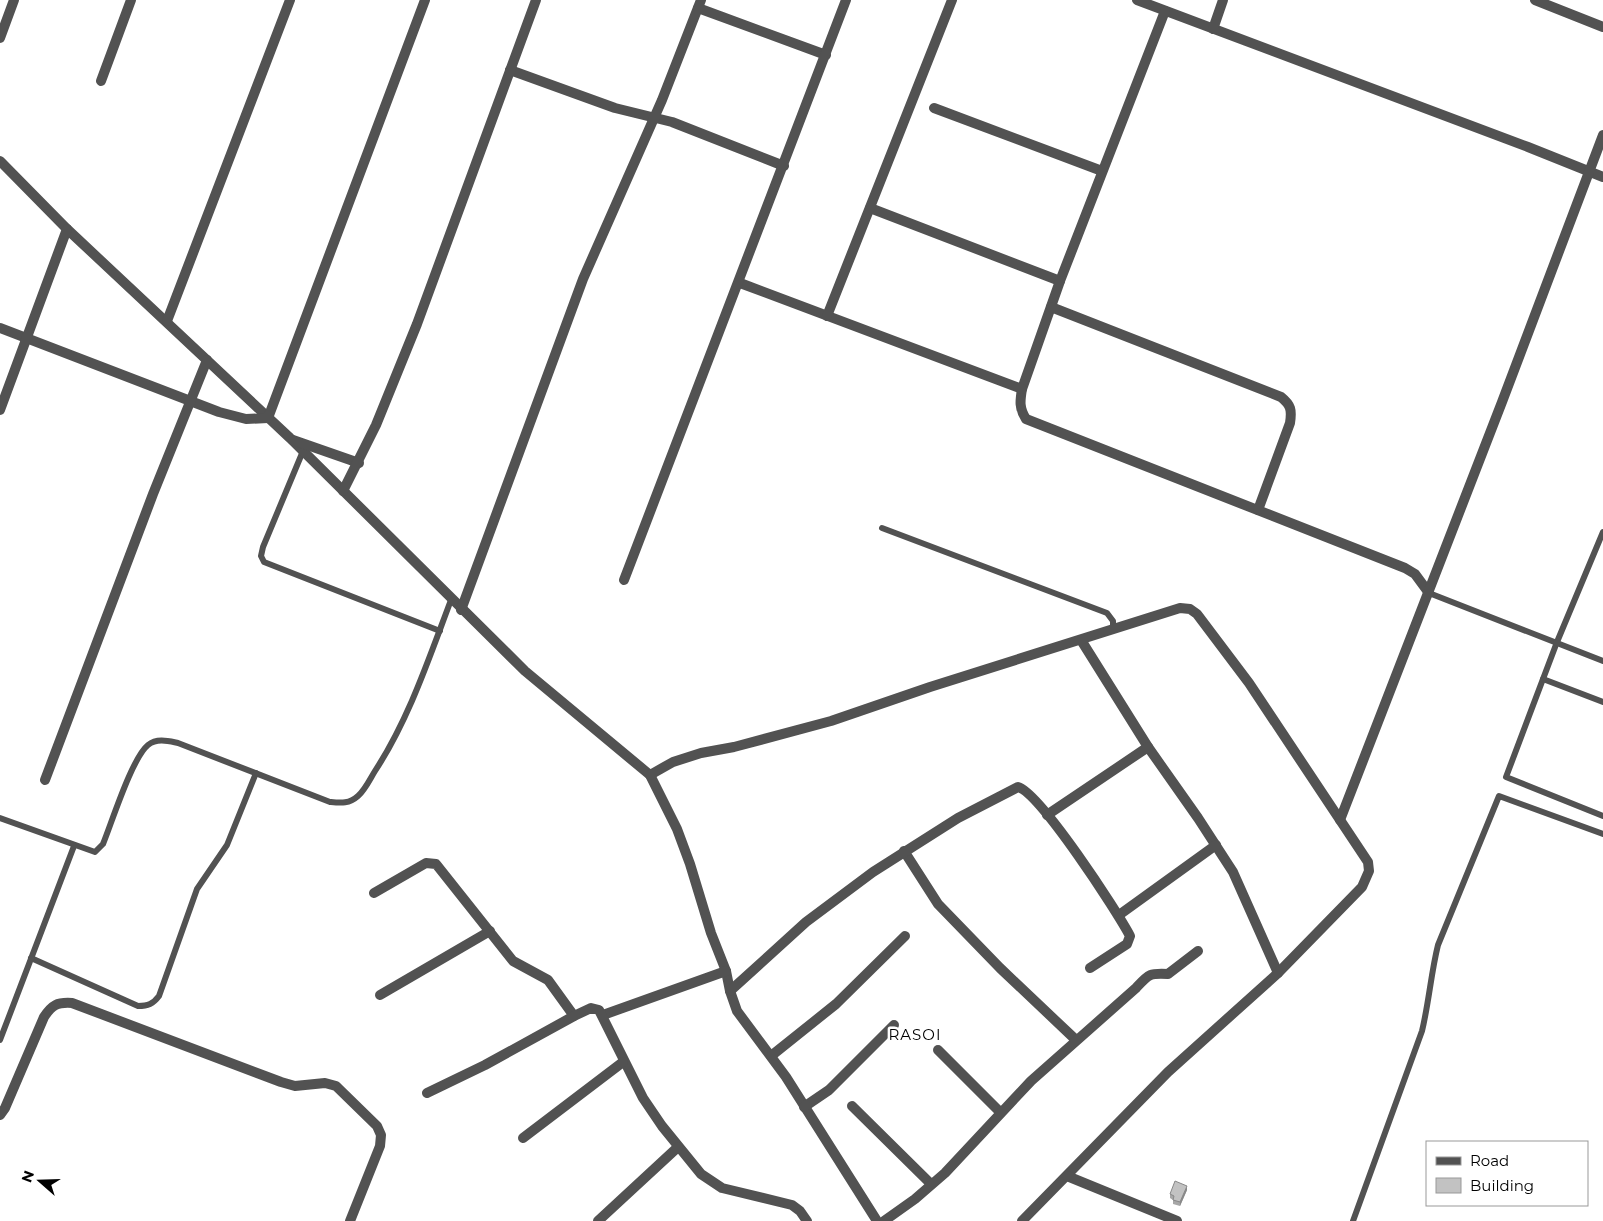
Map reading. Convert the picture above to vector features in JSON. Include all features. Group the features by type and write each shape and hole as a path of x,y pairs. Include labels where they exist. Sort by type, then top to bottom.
{"street":[{"path":"0,38 14,0"},
{"path":"101,81 131,0"},
{"path":"167,321 290,0"},
{"path":"268,418 426,0"},
{"path":"343,491 359,463 417,324 536,0"},
{"path":"624,580 740,283 846,0"},
{"path":"827,316 952,0"},
{"path":"1137,0 1603,178"},
{"path":"1213,29 1223,0"},
{"path":"1535,0 1603,27"},
{"path":"461,610 583,279 654,118 700,4 826,55"},
{"path":"1165,11 1060,281 1022,389 1021,411 1026,419 1034,424 1405,568 1416,574 1429,592"},
{"path":"510,70 615,108 687,128 784,166"},
{"path":"934,108 1102,171"},
{"path":"1340,820 1603,135"},
{"path":"0,161 67,229 290,438 461,610 525,671 650,775 677,829 711,933 726,971 737,1011 749,1030 771,1056 877,1221"},
{"path":"870,208 1060,281"},
{"path":"0,410 67,229"},
{"path":"740,283 1022,389"},
{"path":"1051,307 1281,397 1289,403 1292,412 1290,423 1258,510"},
{"path":"0,328 192,400 219,412 246,419 268,418"},
{"path":"45,780 153,494 207,360"},
{"path":"290,438 359,463"},
{"path":"650,775 673,762 701,752 734,747 831,721 930,687 1180,608 1190,609 1197,614 1249,683 1368,862 1369,870 1362,887 1278,973 1168,1072 1022,1221"},
{"path":"1081,640 1148,747 1233,872 1278,973"},
{"path":"1047,815 1148,747"},
{"path":"730,991 812,917 904,851 966,814 1018,787 1029,793 1047,815 1119,915 1130,940 1090,968"},
{"path":"1119,915 1216,846"},
{"path":"904,851 938,904 1076,1040"},
{"path":"374,893 431,862 443,871 514,961 548,980 574,1016"},
{"path":"380,995 490,931"},
{"path":"771,1056 836,1004 905,936"},
{"path":"884,1221 945,1173 1000,1112 1149,974 1168,974 1198,951"},
{"path":"603,1014 726,971"},
{"path":"0,1115 5,1108 47,1012 59,1002 72,1003 281,1082 295,1086 325,1083 344,1092 377,1126 381,1135 380,1146 350,1221"},
{"path":"427,1093 485,1065 574,1016 591,1008 599,1010 603,1014 623,1062 643,1098 678,1147 701,1174 722,1188 792,1205 800,1211 807,1221"},
{"path":"804,1107 829,1090 894,1025"},
{"path":"938,1050 1000,1112"},
{"path":"523,1138 623,1062"},
{"path":"852,1106 931,1184"},
{"path":"598,1221 678,1147"},
{"path":"1067,1176 1177,1221"}],"lane":[{"path":"303,451 263,547 261,556 264,562 440,631"},
{"path":"882,528 1107,613 1113,621 1113,630"},
{"path":"1603,532 1557,642 1506,777 1603,816"},
{"path":"1429,592 1603,661"},
{"path":"0,818 90,852 99,850 138,757 149,744 162,740 178,743 330,802 345,804 358,796 383,760 398,732 451,600"},
{"path":"1544,678 1603,702"},
{"path":"32,958 138,1006 154,1003 159,996 197,889 227,845 256,773"},
{"path":"1353,1221 1422,1031 1428,1008 1432,969 1438,945 1499,796 1603,834"},
{"path":"0,1040 74,846"}],"building":[{"path":"1175,1181 1187,1186 1180,1202 1173,1200 1174,1196 1170,1194"}],"district":[{"name":"RASOI","path":"915,1034"}]}
